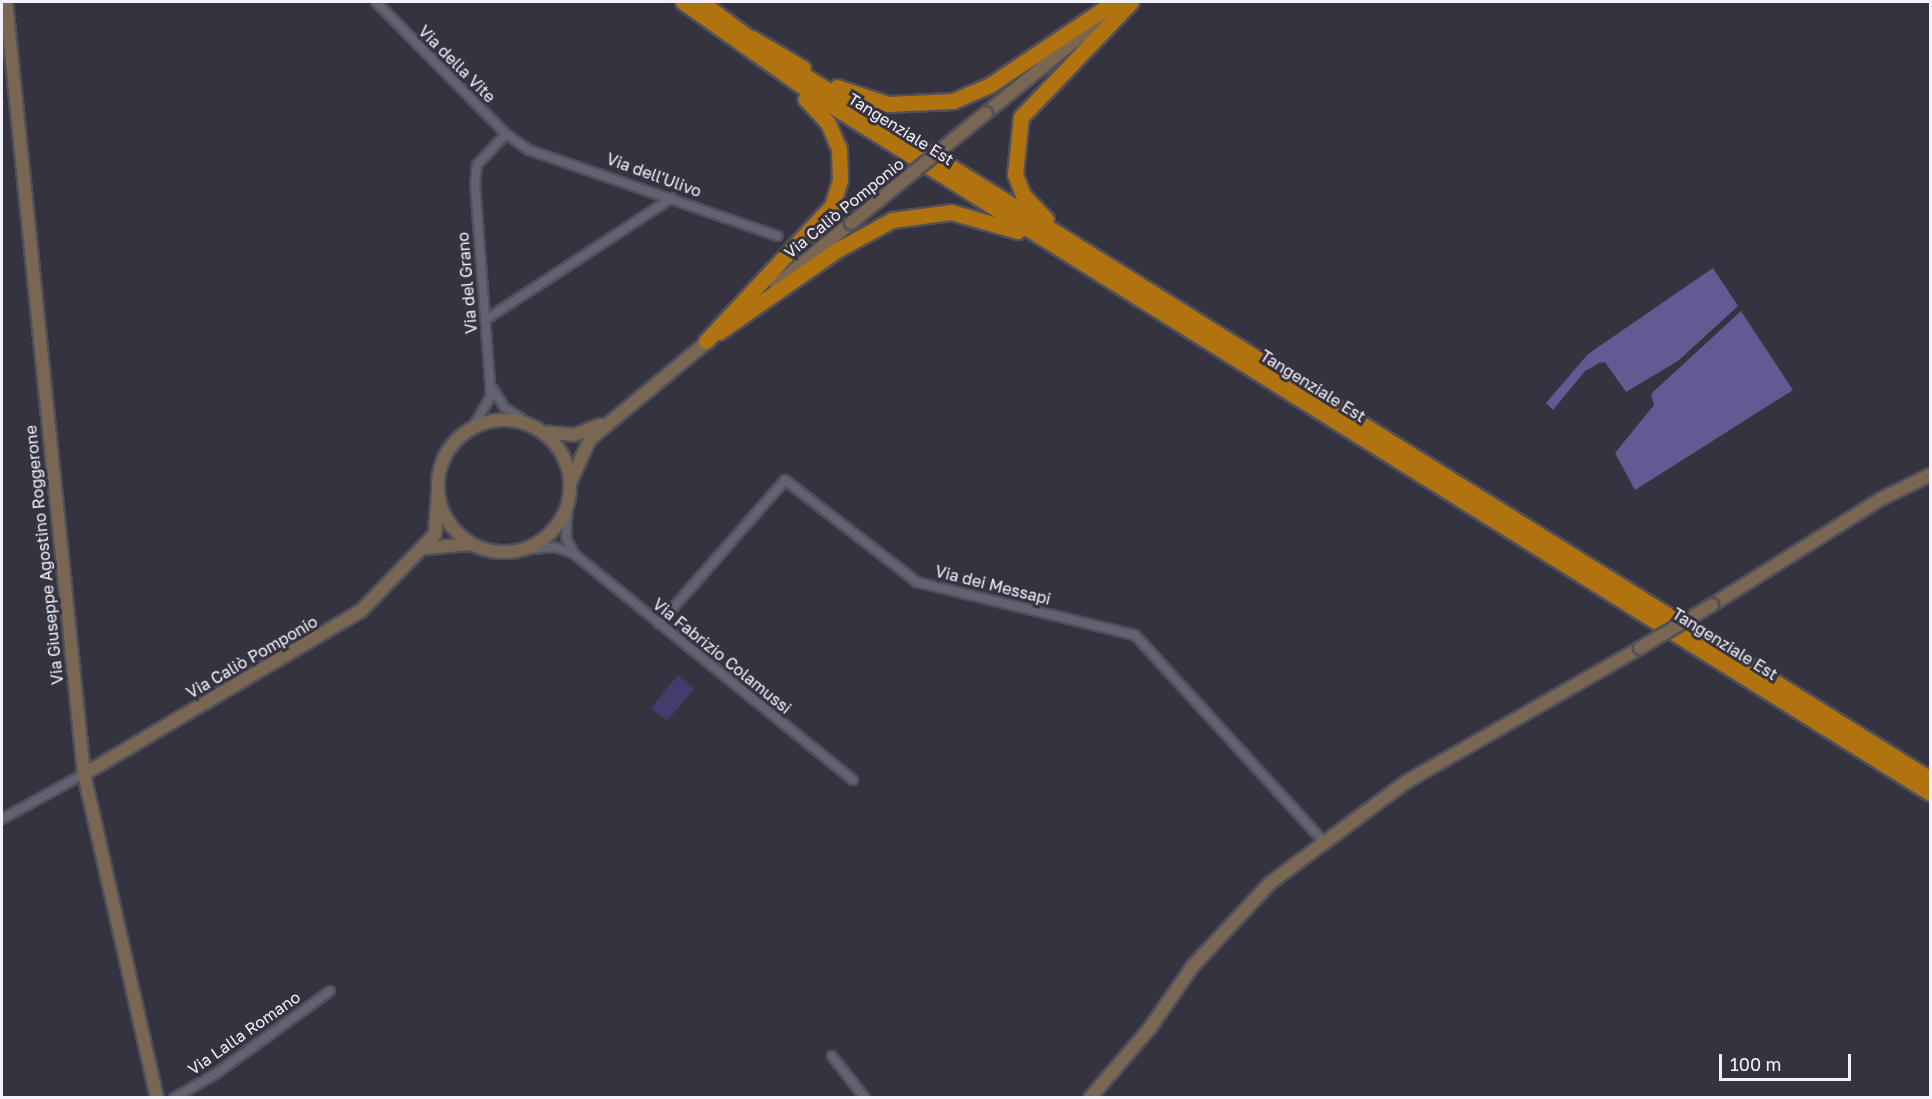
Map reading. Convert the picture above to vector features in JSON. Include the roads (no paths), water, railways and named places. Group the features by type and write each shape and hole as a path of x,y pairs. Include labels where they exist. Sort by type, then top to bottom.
{"highway":[{"name":"Tangenziale Est","path":"683,2 727,36 1113,282 1930,793"},
{"name":"Tangenziale Est","path":"701,2 747,37 1136,283 1930,779"},
{"path":"747,37 851,94 888,104 933,105 990,85 1114,2"},
{"path":"1131,2 1029,103 1016,130 1014,160 1023,195 1038,212 1136,283"},
{"path":"706,341 818,226 832,206 840,179 839,149 819,111 727,36"},
{"path":"719,332 873,227 933,212 970,214 1006,226 1113,282"}],"street":[{"name":"Via Giuseppe Agostino Roggerone","path":"6,2 84,774 158,1098"},
{"name":"Via della Vite","path":"376,2 506,135"},
{"name":"Via Caliò Pomponio","path":"521,550 546,537 568,503 570,482 583,447 614,417 1123,2"},
{"name":"Via dell'Ulivo","path":"506,135 519,144 778,236"},
{"name":"Via del Grano","path":"490,380 475,184 477,165 506,135"},
{"path":"485,320 672,198"},
{"path":"473,427 490,404 490,380"},
{"path":"490,380 505,408 536,429"},
{"name":"Via Caliò Pomponio","path":"84,774 361,611 423,550 438,527 438,490 445,456 473,427 493,421 574,435 614,417"},
{"name":"Via Caliò Pomponio","path":"536,429 561,452 570,482"},
{"path":"1090,1098 1241,909 1420,773 1515,724 1713,605 1881,499 1930,475"},
{"name":"Via dei Messapi","path":"659,624 785,480 917,582 1135,635 1326,843"},
{"path":"438,490 449,522 473,544"},
{"path":"568,503 565,532 574,554"},
{"path":"423,550 434,544 473,544 521,550 555,547 574,554"},
{"name":"Via Fabrizio Colamussi","path":"574,554 853,780"},
{"path":"2,819 84,774"},
{"name":"Via Lalla Romano","path":"174,1098 214,1075 330,991"},
{"path":"832,1056 864,1098"}]}
